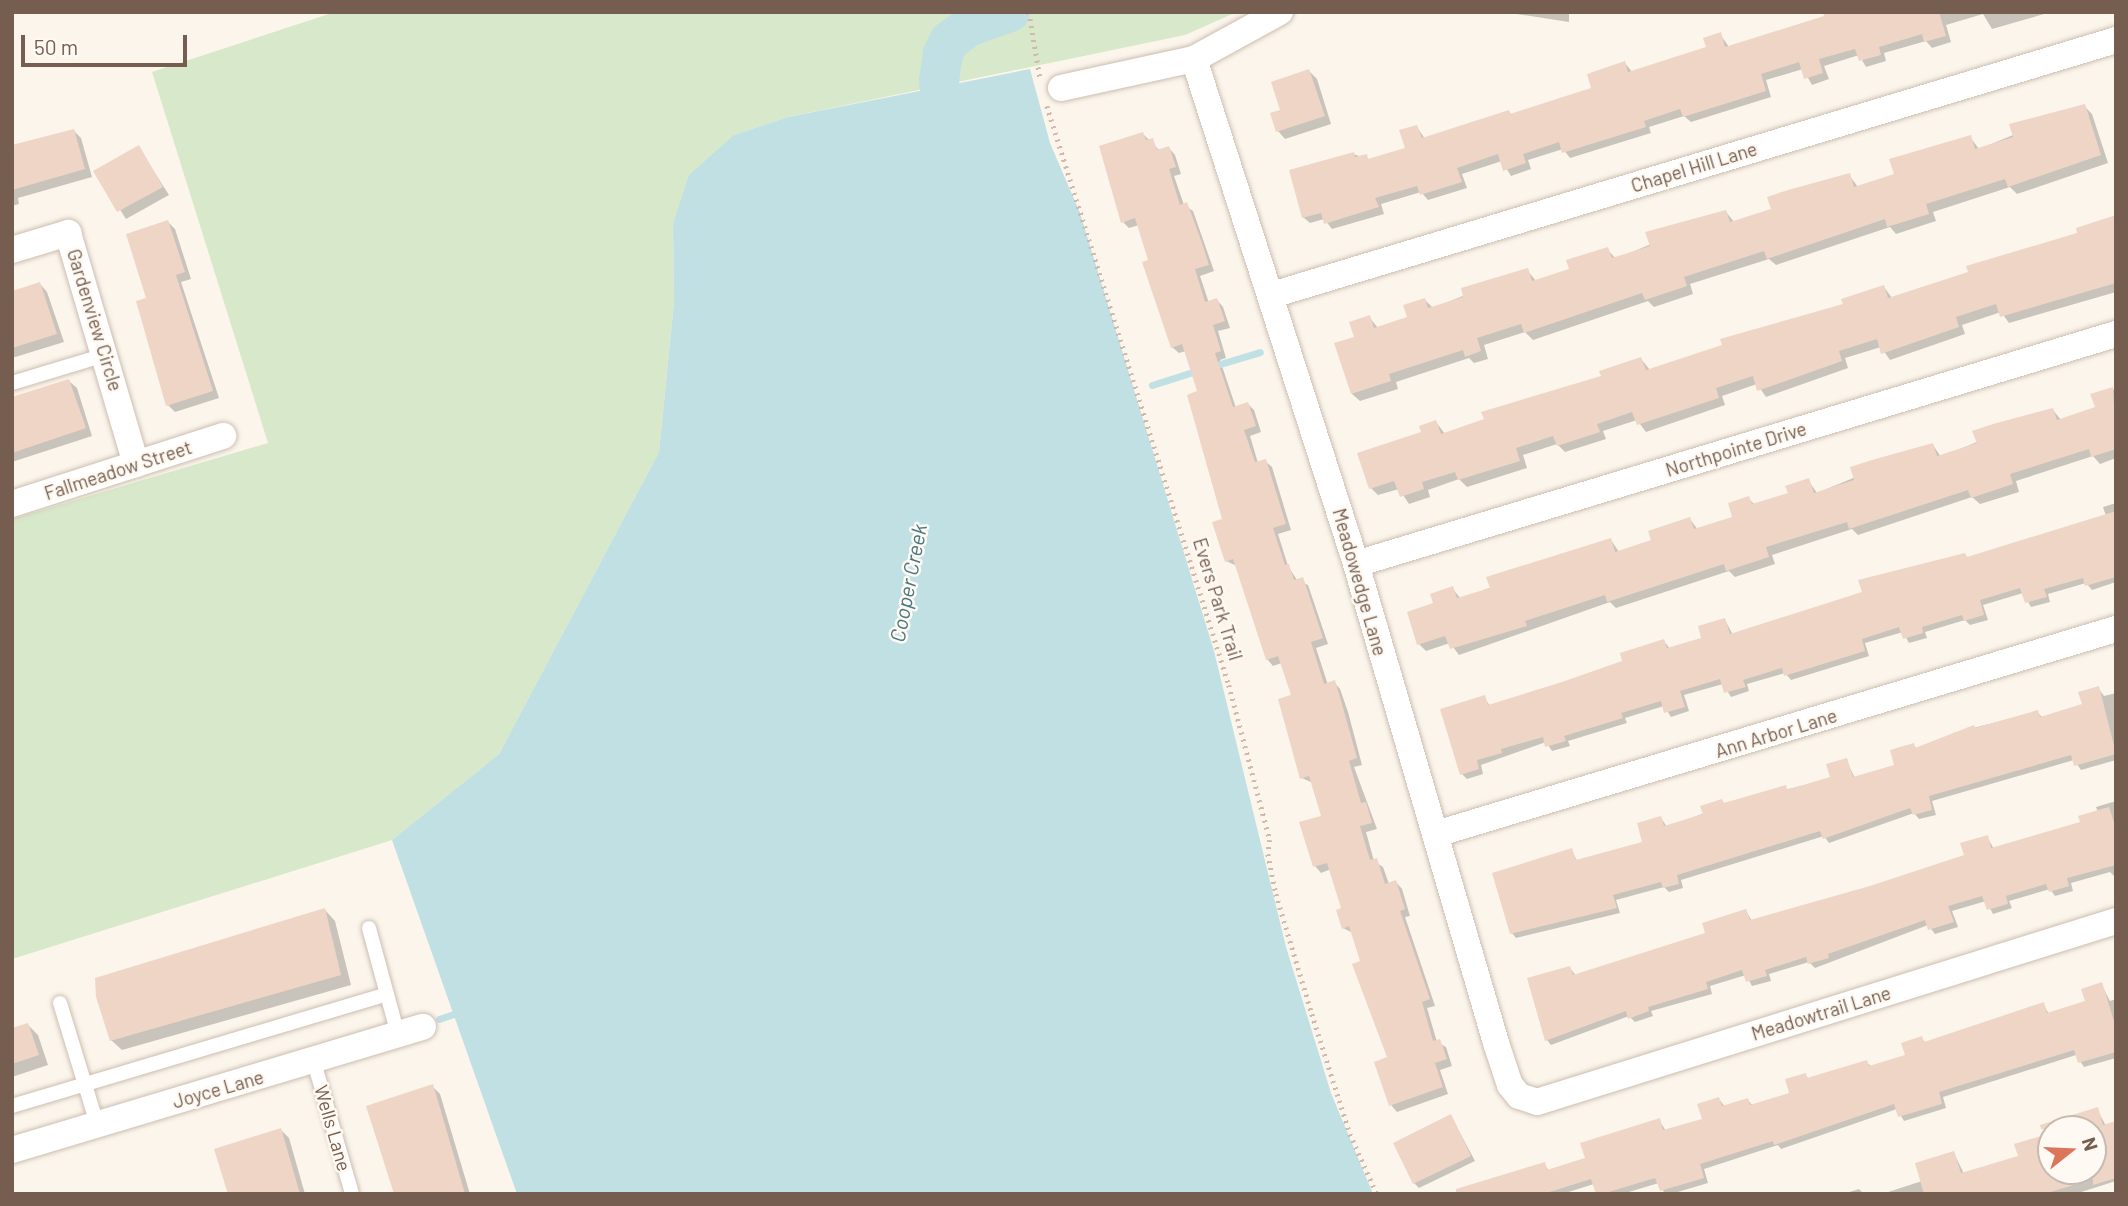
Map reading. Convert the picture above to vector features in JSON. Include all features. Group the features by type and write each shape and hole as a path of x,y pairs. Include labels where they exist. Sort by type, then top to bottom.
{"street":[{"path":"1049,90 1194,59 1280,12"},
{"name":"Chapel Hill Lane","path":"1272,295 2116,40"},
{"name":"Meadowedge Lane","path":"1194,59 1272,295 1356,564 1510,1085 1527,1101"},
{"name":"Gardenview Circle","path":"12,250 68,233 136,464"},
{"name":"Northpointe Drive","path":"1356,564 2116,334"},
{"name":"Fallmeadow Street","path":"12,504 223,436"},
{"name":"Ann Arbor Lane","path":"1436,834 2116,629"},
{"name":"Meadowtrail Lane","path":"1527,1101 1537,1102 2116,921"},
{"name":"Joyce Lane","path":"12,1150 314,1062 423,1027"}],"lane":[{"path":"12,383 105,355"},
{"path":"369,928 398,1035"},
{"path":"12,1107 387,993"},
{"path":"60,1003 97,1124"},
{"name":"Wells Lane","path":"314,1062 352,1194"}],"path":[{"name":"Evers Park Trail","path":"1029,12 1034,44 1230,685 1270,840 1276,894 1350,1134 1377,1194"}],"green space":[{"path":"335,12 1237,12 1185,35 788,117 734,135 673,224 674,302 659,452 499,754 392,840 12,959 12,519 268,443 152,72"}],"water":[{"path":"1030,69 1050,143 1080,213 1214,651 1286,947 1331,1093 1373,1194 517,1194 392,840 499,754 659,452 674,302 673,224 689,175 734,135 788,117"}],"building":[{"path":"1823,12 1939,12 1946,36 1924,42 1922,34 1879,47 1881,55 1859,61 1855,49 1819,59 1823,73 1804,79 1799,62 1761,74 1766,91 1683,117 1680,109 1644,121 1646,127 1562,153 1559,142 1523,154 1526,163 1503,171 1498,154 1457,168 1462,182 1420,195 1417,186 1375,198 1379,207 1324,224 1321,213 1302,218 1289,170 1354,152 1355,157 1367,154 1368,159 1405,148 1399,130 1417,125 1422,138 1509,110 1510,114 1591,88 1587,74 1625,61 1628,72 1706,47 1703,38 1721,32 1725,47 1824,16"},
{"path":"1309,69 1325,116 1276,132 1270,113 1280,110 1271,82"},
{"path":"2085,104 2101,155 2008,187 2005,179 1926,204 1929,214 1887,227 1885,219 1767,259 1764,251 1684,277 1687,286 1645,300 1642,293 1524,333 1521,324 1477,338 1481,351 1465,357 1463,350 1389,374 1391,381 1351,394 1334,343 1354,337 1349,322 1370,315 1374,328 1407,317 1403,305 1425,298 1428,308 1463,297 1461,288 1528,268 1532,281 1569,269 1566,260 1608,247 1612,258 1650,246 1645,232 1726,210 1730,222 1771,209 1767,197 1850,173 1854,187 1894,174 1889,159 1971,135 1975,149 2013,137 2009,124"},
{"path":"74,129 85,169 12,190 12,145"},
{"path":"1143,132 1146,140 1153,138 1157,150 1169,146 1176,167 1169,169 1180,205 1187,202 1202,243 1209,265 1195,269 1205,302 1217,298 1225,321 1213,325 1221,351 1215,353 1233,407 1248,402 1256,426 1244,430 1255,462 1266,459 1286,524 1273,528 1285,565 1289,564 1294,580 1303,577 1323,638 1311,642 1324,684 1335,680 1357,758 1349,761 1361,803 1366,802 1372,823 1360,826 1370,860 1377,858 1385,884 1396,880 1405,909 1400,911 1430,999 1422,1002 1433,1041 1440,1039 1447,1059 1435,1063 1443,1087 1389,1106 1374,1062 1387,1057 1352,964 1360,961 1349,926 1342,929 1336,910 1341,908 1327,863 1313,867 1299,822 1321,816 1309,776 1300,779 1278,699 1291,695 1278,656 1266,660 1233,559 1225,562 1212,522 1222,519 1187,395 1197,391 1182,344 1171,348 1142,262 1148,260 1135,218 1121,223 1099,146"},
{"path":"139,145 163,187 117,212 93,171"},
{"path":"2116,215 2116,283 2000,317 1996,304 1956,317 1959,327 1881,354 1877,339 1839,351 1842,361 1757,391 1753,376 1716,388 1719,398 1637,425 1632,412 1597,424 1600,432 1557,446 1553,436 1516,448 1520,461 1458,480 1455,472 1422,482 1424,489 1400,497 1394,481 1369,489 1357,453 1421,432 1419,426 1436,420 1441,434 1484,419 1481,412 1601,376 1599,371 1641,357 1646,370 1722,345 1720,339 1843,304 1841,299 1884,285 1888,298 1968,272 1966,266 2077,233 2076,228"},
{"path":"168,220 185,272 176,275 213,391 166,406 136,301 146,298 126,234"},
{"path":"40,282 57,334 12,348 12,291"},
{"path":"69,379 86,428 12,453 12,397"},
{"path":"2113,387 2116,449 2091,457 2089,449 2010,474 2013,484 1971,498 1968,490 1849,529 1847,522 1766,547 1769,557 1726,571 1724,564 1607,602 1605,595 1525,621 1527,626 1450,649 1445,636 1417,645 1407,612 1433,603 1430,594 1453,586 1457,598 1490,588 1486,577 1611,538 1615,552 1651,540 1648,531 1690,517 1694,529 1732,517 1728,503 1749,496 1752,504 1788,493 1785,486 1809,478 1814,493 1854,480 1850,467 1933,443 1937,456 1977,443 1972,431 1993,424 2053,408 2057,420 2095,407 2090,394"},
{"path":"2116,511 2116,577 2085,586 2083,578 2044,589 2047,597 2025,603 2020,588 1980,600 1984,615 1964,621 1962,615 1922,627 1923,633 1903,639 1899,627 1862,639 1865,651 1784,676 1782,668 1743,680 1746,687 1724,693 1720,679 1680,691 1685,707 1664,713 1661,701 1621,713 1623,718 1564,736 1566,741 1545,747 1543,737 1501,749 1502,753 1477,760 1479,769 1460,775 1440,709 1485,695 1488,705 1622,661 1620,653 1664,639 1667,648 1701,638 1698,626 1725,618 1730,634 1862,592 1858,580 1965,553 1967,557"},
{"path":"2099,686 2116,754 2074,766 2071,755 1929,796 1932,810 1913,815 1910,808 1823,839 1820,831 1677,875 1679,884 1663,888 1661,882 1613,895 1617,908 1510,934 1492,873 1572,848 1576,860 1642,842 1637,823 1661,816 1664,826 1703,814 1700,806 1722,799 1724,803 1786,785 1787,790 1830,777 1826,764 1847,758 1853,777 1894,765 1890,750 1914,743 1915,748 1974,725 1975,728 2038,710 2040,717 2082,704 2078,692"},
{"path":"2109,807 2116,829 2116,865 2067,878 2069,886 2049,892 2046,884 2006,896 2008,904 1987,910 1982,896 1948,906 1954,922 1928,930 1925,920 1828,954 1829,958 1808,964 1806,957 1765,970 1767,976 1746,982 1742,970 1706,982 1708,989 1648,1007 1649,1011 1628,1019 1626,1011 1545,1041 1527,978 1570,966 1573,975 1705,933 1702,923 1746,909 1750,920 1870,886 1964,855 1960,843 1988,835 1991,848 2080,822 2078,816"},
{"path":"325,908 341,975 110,1041 96,997 95,978"},
{"path":"2102,982 2116,1028 2116,1052 2078,1063 2074,1050 1939,1092 1942,1104 1898,1117 1894,1104 1774,1145 1773,1141 1700,1164 1704,1178 1660,1191 1655,1178 1602,1194 1596,1194 1591,1179 1543,1194 1456,1194 1456,1189 1545,1162 1547,1170 1585,1158 1580,1143 1660,1118 1663,1130 1702,1119 1697,1104 1719,1097 1722,1106 1748,1098 1750,1105 1789,1093 1785,1079 1806,1073 1807,1078 1867,1060 1869,1066 1905,1055 1901,1043 1922,1036 1924,1042 2044,1002 2047,1013 2085,1001 2081,989"},
{"path":"28,1023 39,1055 12,1064 12,1028"},
{"path":"433,1084 465,1194 394,1194 366,1106"},
{"path":"2098,1107 2100,1115 2072,1115"},
{"path":"1451,1114 1471,1156 1413,1184 1393,1143"},
{"path":"2116,1121 2116,1178 2107,1181 2107,1124"},
{"path":"281,1128 300,1194 228,1194 214,1149"},
{"path":"2037,1137 2037,1185 2073,1185 2044,1194 1924,1194 1915,1163 1954,1151 1961,1173 2018,1156 2014,1144"}],"waterway":[{"name":"Cooper Creek","path":"946,143 939,81 943,54 949,41 970,26 1010,12"},
{"path":"1210,367 1260,352"},
{"path":"1152,385 1199,370"},
{"path":"439,1019 462,1011"}]}
